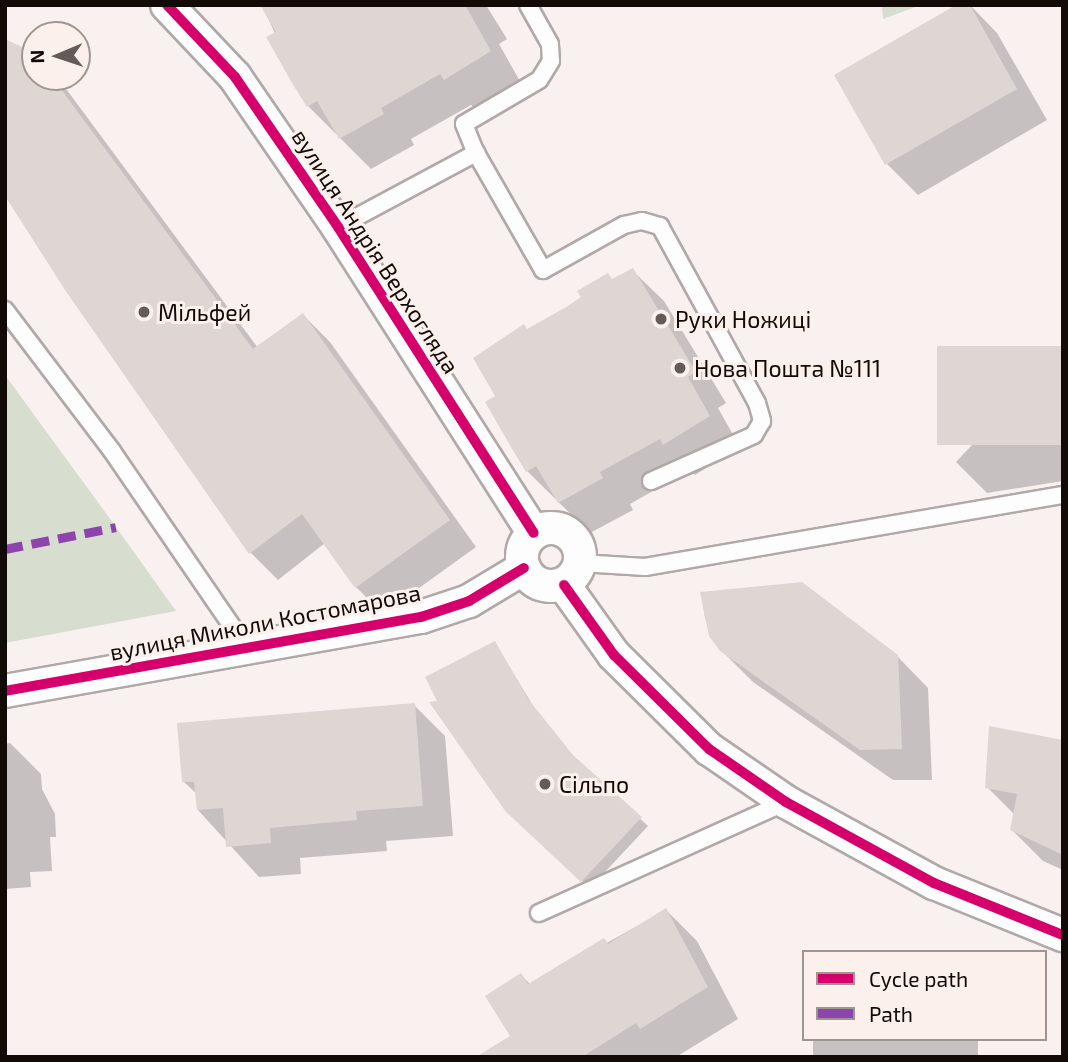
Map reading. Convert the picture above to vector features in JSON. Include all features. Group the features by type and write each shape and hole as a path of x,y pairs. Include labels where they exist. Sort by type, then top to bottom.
{"street":[{"name":"вулиця Андрія Верхогляда","path":"167,5 235,77 338,227 534,533"},
{"path":"572,574 544,586 524,568 523,549 534,533 563,530 578,544 572,574 614,655 709,749 786,802 934,883 1063,935"},
{"name":"вулиця Миколи Костомарова","path":"5,691 421,617 469,601 524,568"}],"lane":[{"path":"528,5 550,44 551,61 539,80 464,124 476,153 542,270 624,225 642,221 660,226 757,402 762,421 754,435 651,481"},
{"path":"338,227 476,153"},
{"path":"5,310 112,451 247,648"},
{"path":"572,574 645,567 1063,495"},
{"path":"540,913 786,802"}],"shaded area":[{"path":"882,5 921,5 883,19"},
{"path":"5,375 116,527 176,611 5,643"}],"building":[{"path":"260,5 465,5 491,51 444,80 440,74 381,108 384,114 339,139 317,101 307,107 292,83 266,37 276,32"},
{"path":"956,5 970,5 1017,89 885,165 834,75"},
{"path":"5,39 21,46 21,91 62,91 253,349 303,313 450,520 355,588 302,514 249,554 65,290 5,196"},
{"path":"633,268 696,372 688,377 710,416 663,445 660,439 600,472 603,478 558,503 536,466 526,472 511,447 485,402 495,396 473,358 524,324 527,329 568,306 581,297 577,291 608,273 612,279"},
{"path":"937,346 1063,346 1063,445 937,445"},
{"path":"802,582 898,655 902,749 860,750 720,651 709,636 700,592"},
{"name":"Сільпо","path":"495,641 528,699 573,755 642,817 581,882 506,812 429,702 437,701 425,677"},
{"path":"415,703 423,806 356,811 357,820 270,828 271,843 226,847 223,808 197,810 194,782 182,782 177,723"},
{"path":"989,726 1063,740 1063,855 1010,830 1017,794 985,788"},
{"path":"666,908 708,987 640,1029 636,1023 582,1057 476,1057 510,1036 485,996 521,973 528,984 604,938 608,944"}],"marked path":[{"path":"5,549 116,527"}],"cycle path":[{"path":"167,5 235,77 338,227 534,533"},
{"path":"5,691 421,617 469,601 524,568"},
{"path":"564,585 614,655 709,749 786,802 934,883 1063,935"}],"place":[{"name":"Мільфей","path":"144,312"},
{"name":"Руки Ножиці","path":"661,319"},
{"name":"Нова Пошта №111","path":"680,368"},
{"name":"Сільпо","path":"545,784"}]}
